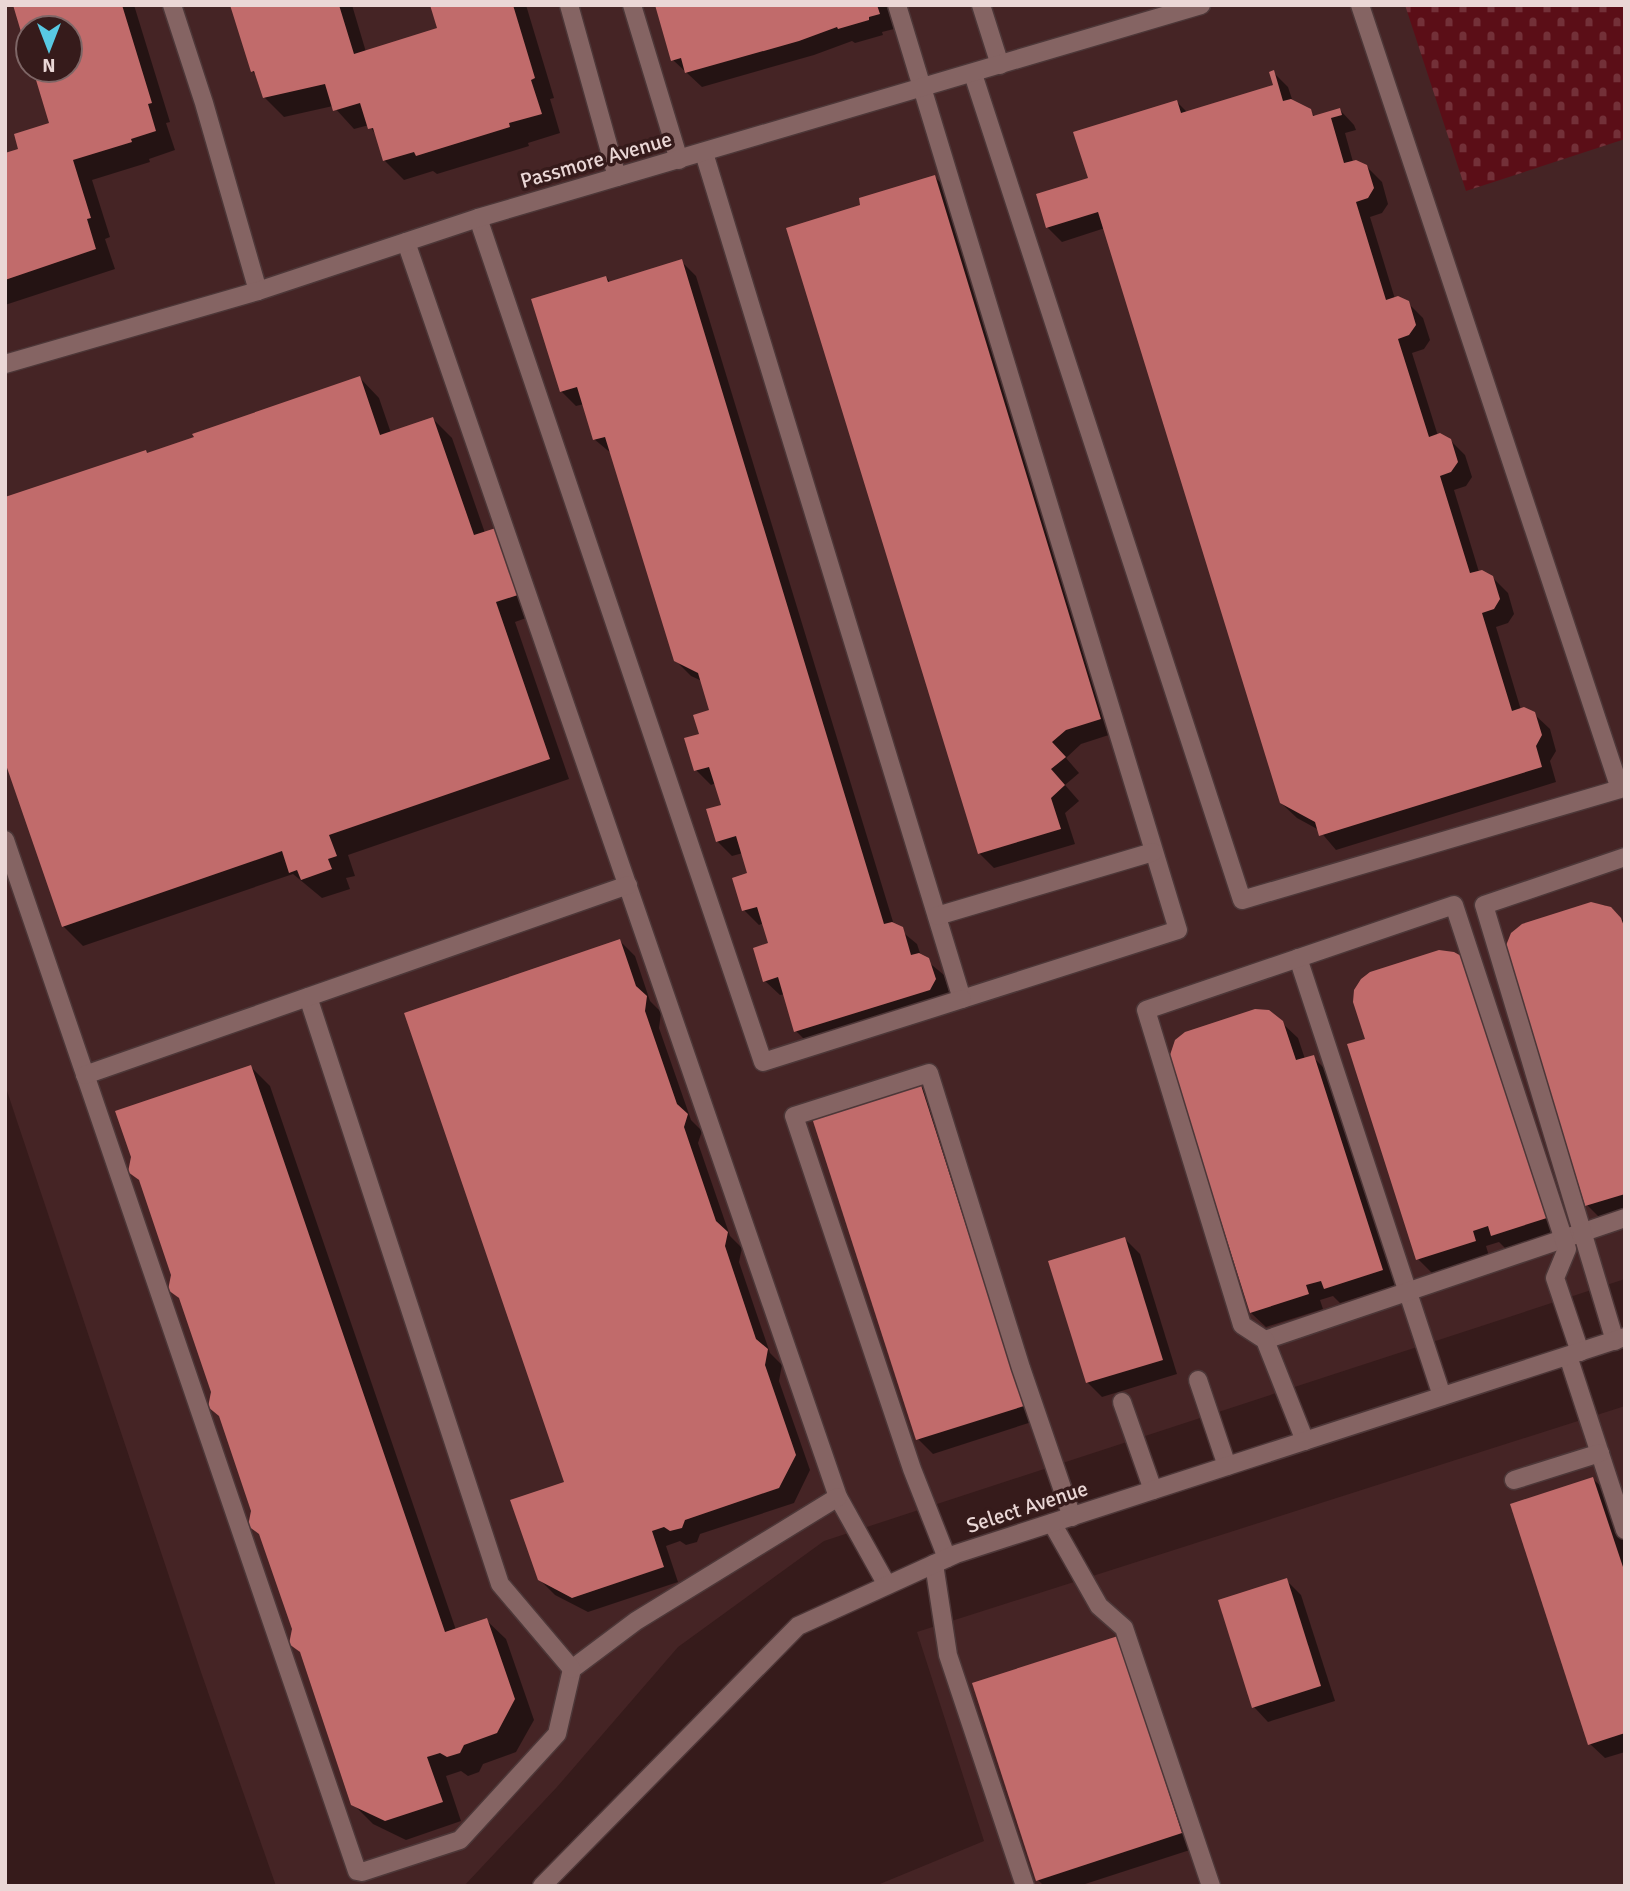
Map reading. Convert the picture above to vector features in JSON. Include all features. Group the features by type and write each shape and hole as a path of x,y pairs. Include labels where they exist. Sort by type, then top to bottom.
{"street":[{"path":"172,5 204,103 258,291"},
{"path":"569,5 617,177"},
{"path":"632,5 679,160"},
{"path":"478,218 763,1062 1178,930 920,88 897,5"},
{"path":"981,5 1000,65"},
{"name":"Passmore Avenue","path":"5,364 258,291 478,218 1201,5"},
{"path":"973,74 1242,900 1620,789 1360,5"},
{"path":"704,153 962,999"},
{"path":"406,242 838,1497 887,1585"},
{"path":"5,840 354,1868 362,1872 460,1840 556,1734 572,1669 636,1621 838,1497"},
{"path":"937,916 1153,852"},
{"path":"1620,1339 1583,1233 1484,905 1625,857"},
{"path":"85,1075 628,885"},
{"path":"1306,1441 1265,1340 1242,1325 1146,1010 1454,905 1567,1249 1555,1278 1600,1453 1625,1530"},
{"path":"1297,958 1442,1396"},
{"path":"308,997 500,1584 572,1669"},
{"path":"1025,1886 948,1655 940,1561 912,1469 793,1116 929,1073 1021,1368 1072,1517"},
{"path":"1265,1340 1625,1219"},
{"name":"Select Avenue","path":"542,1886 798,1626 940,1561 1620,1339"},
{"path":"1198,1380 1227,1466"},
{"path":"1122,1402 1153,1490"},
{"path":"1514,1480 1600,1453"},
{"path":"1052,1523 1099,1606 1124,1628 1211,1886"}],"shaded area":[{"path":"5,5 1625,5 1625,1279 824,1541 678,1647 557,1787 464,1886 276,1886 202,1675 5,1085"},
{"path":"1625,1406 1625,1886 875,1886 984,1841 917,1632"}],"green space":[{"path":"1405,5 1625,5 1625,139 1466,191"}],"building":[{"path":"13,5 122,5 152,103 148,104 156,131 131,139 132,142 73,160 91,218 87,219 96,249 5,280 5,153 18,149 14,134 49,123 37,84 84,84 84,14 16,14"},
{"path":"230,5 339,5 354,54 437,28 430,5 513,5 535,78 531,80 542,114 509,123 510,127 416,156 414,152 383,161 373,128 368,129 360,103 333,111 325,84 263,98 254,71 251,72"},
{"path":"655,5 877,5 880,14 869,17 869,20 838,29 837,27 799,41 685,73 681,58 671,61"},
{"path":"1274,70 1283,101 1291,99 1311,109 1313,116 1340,108 1342,115 1331,118 1344,163 1356,160 1367,165 1374,188 1368,198 1356,202 1386,300 1398,296 1409,301 1416,325 1409,335 1398,339 1429,437 1440,433 1451,439 1458,462 1451,472 1440,476 1470,573 1482,570 1493,576 1500,599 1494,609 1482,613 1512,711 1524,707 1535,712 1542,735 1536,746 1542,767 1319,836 1315,822 1280,803 1098,212 1046,228 1036,194 1088,178 1073,132 1177,100 1181,113 1273,85 1269,72"},
{"path":"935,175 1101,719 1066,730 1052,742 1066,757 1051,769 1065,785 1051,798 1061,829 978,854 786,228 860,205 859,198"},
{"path":"682,259 884,924 892,922 903,927 911,955 919,953 929,958 936,979 930,990 794,1032 778,977 763,982 753,948 768,943 757,907 742,911 732,878 747,873 736,836 716,842 706,809 721,805 709,767 694,771 684,738 699,734 693,715 709,710 698,673 674,661 605,437 593,440 577,387 560,392 531,299 606,276 608,282"},
{"path":"360,376 380,435 433,417 474,535 499,527 521,594 496,602 550,759 329,835 337,856 328,859 332,869 301,880 297,870 289,873 282,851 62,927 5,762 5,497 146,450 147,453 194,437 192,434"},
{"path":"1591,902 1611,907 1621,918 1625,929 1625,1194 1585,1206 1505,948 1511,933 1522,924"},
{"path":"620,939 636,986 647,996 645,1011 677,1104 688,1114 684,1127 716,1221 728,1232 725,1246 756,1339 768,1349 765,1365 796,1455 779,1488 685,1520 682,1528 670,1531 664,1527 652,1531 664,1567 572,1598 538,1580 510,1500 564,1482 404,1013"},
{"path":"1439,950 1454,952 1463,957 1550,1217 1491,1236 1488,1226 1473,1231 1476,1241 1416,1260 1347,1044 1365,1039 1353,1002 1354,990 1361,979 1370,972"},
{"path":"1255,1009 1269,1010 1283,1021 1296,1060 1314,1055 1383,1270 1324,1289 1321,1281 1306,1285 1309,1294 1250,1313 1169,1058 1175,1040 1185,1032"},
{"path":"251,1065 445,1632 487,1618 515,1699 497,1733 464,1745 460,1753 447,1757 440,1753 427,1757 443,1802 385,1821 351,1805 300,1652 289,1644 292,1629 259,1534 248,1526 251,1511 219,1416 208,1407 211,1392 179,1298 168,1290 171,1275 139,1180 128,1172 131,1157 115,1111"},
{"path":"920,1082 1024,1406 916,1440 812,1118"},
{"path":"1125,1237 1163,1360 1086,1383 1048,1261"},
{"path":"1593,1477 1625,1573 1625,1733 1588,1745 1510,1504"},
{"path":"1287,1578 1321,1686 1252,1708 1218,1600"},
{"path":"1118,1636 1182,1833 1036,1881 972,1683"}]}
